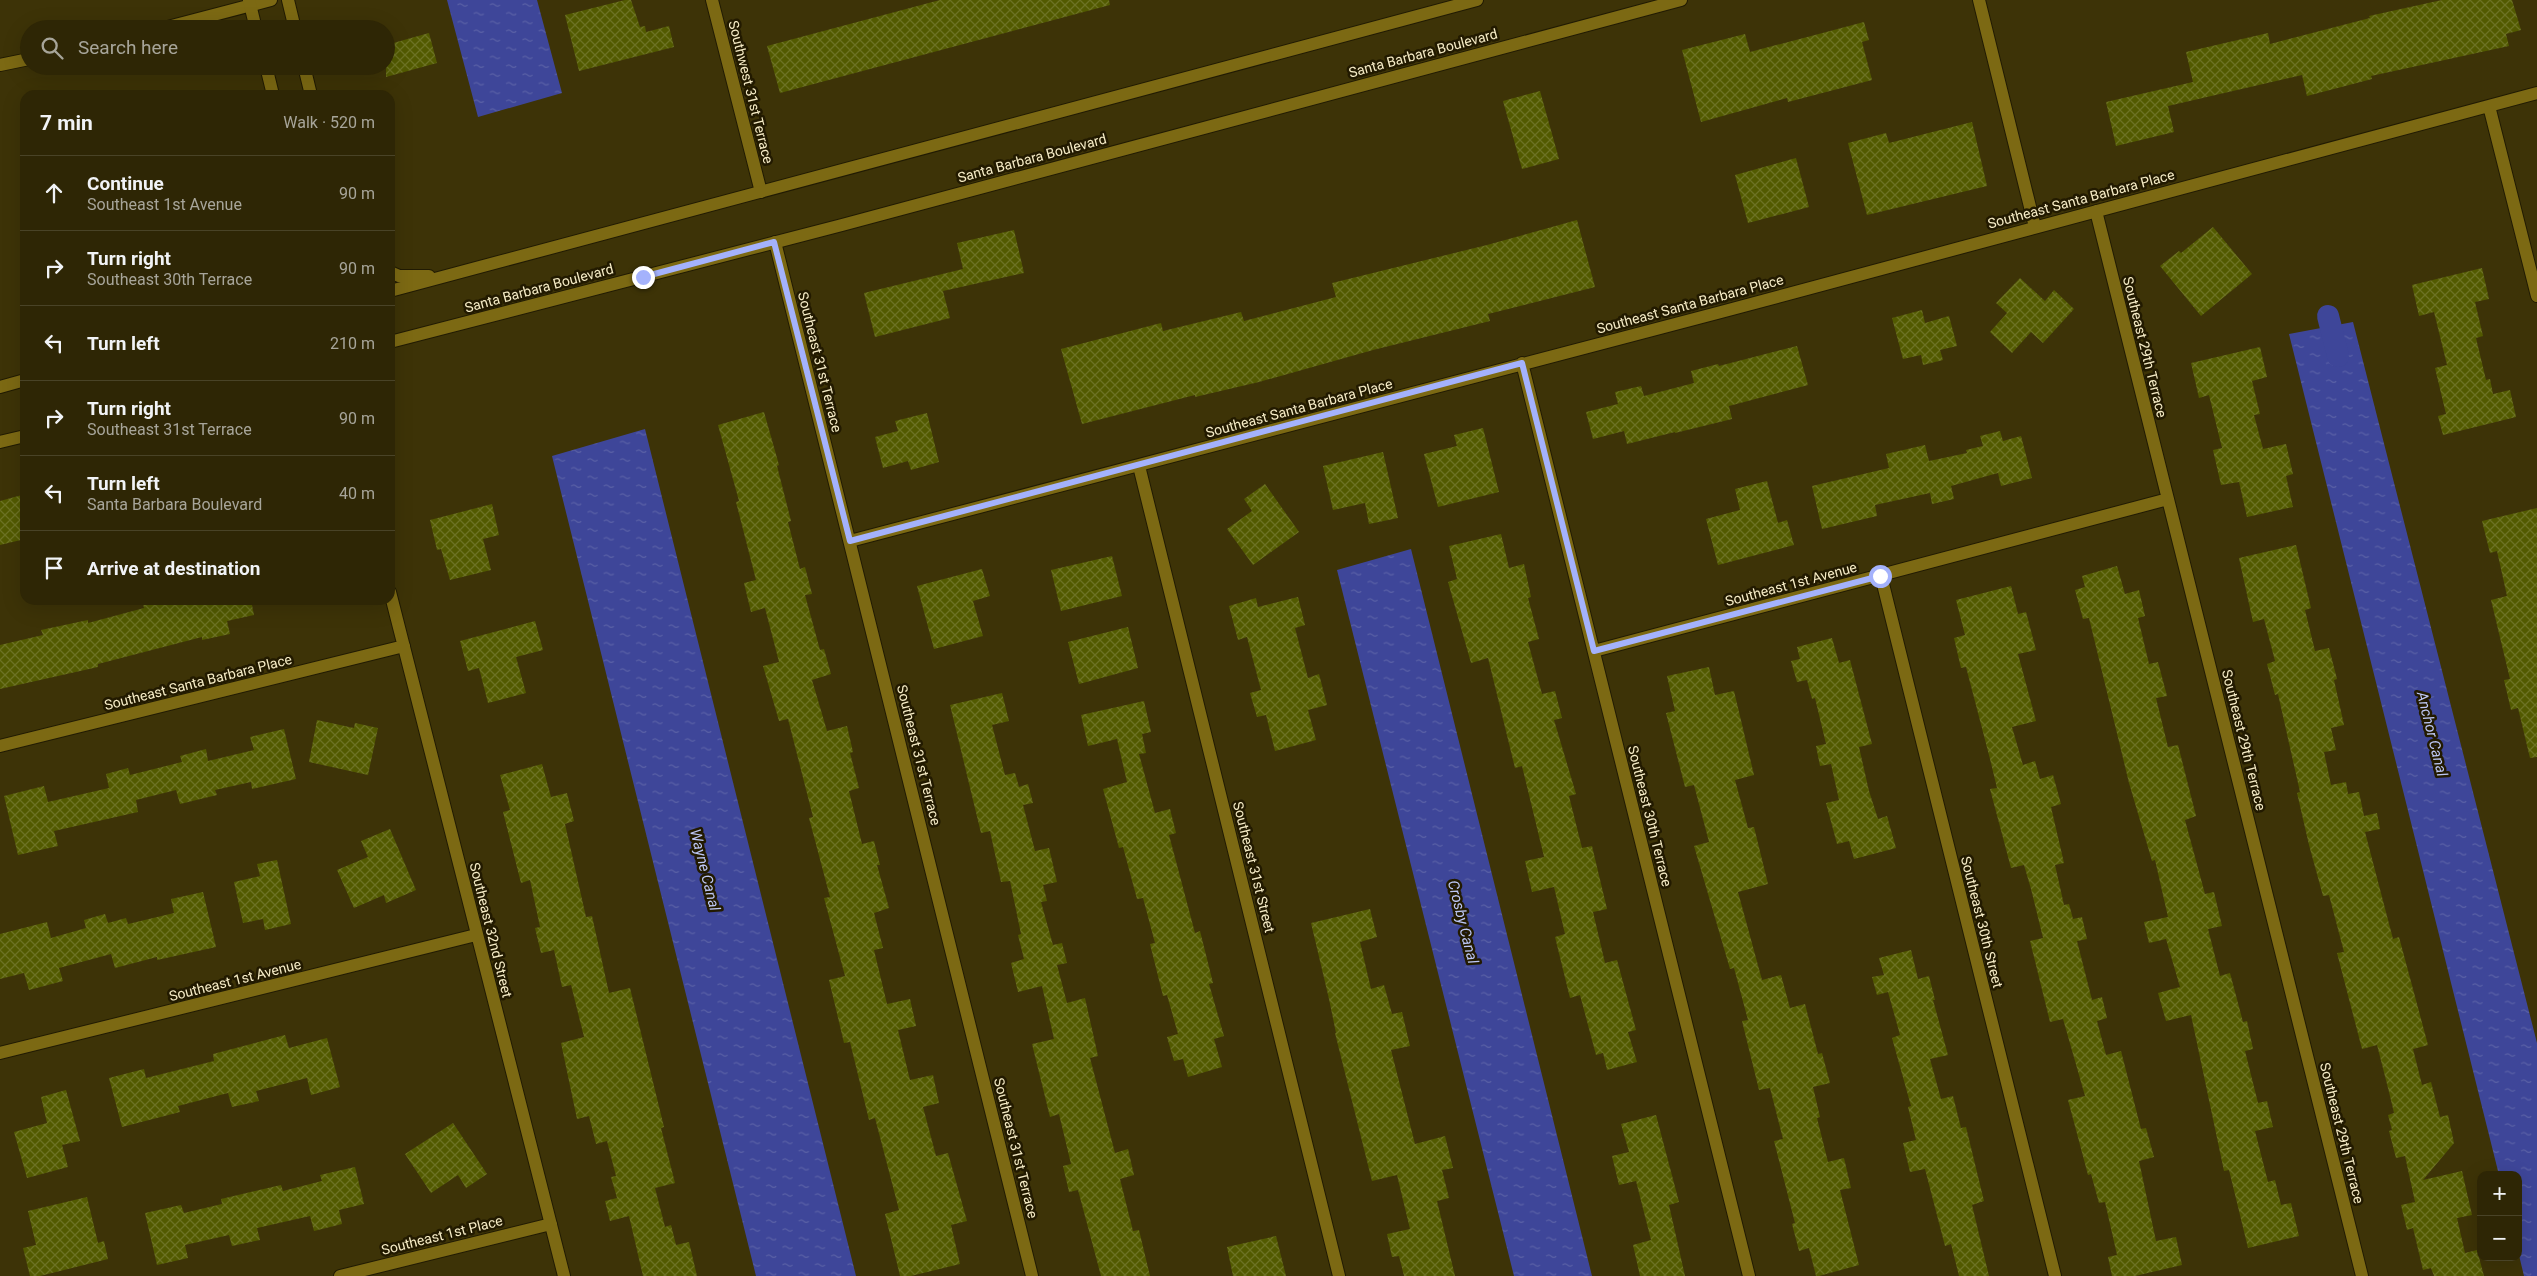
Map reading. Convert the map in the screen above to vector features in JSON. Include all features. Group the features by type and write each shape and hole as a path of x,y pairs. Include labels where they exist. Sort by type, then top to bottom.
{"street":[{"path":"191,20 249,3 271,0"},
{"path":"288,0 293,20"},
{"name":"Southwest 31st Terrace","path":"712,0 761,192"},
{"path":"395,290 1477,0"},
{"name":"Santa Barbara Boulevard","path":"395,341 774,242 1681,0"},
{"path":"1979,0 2036,227"},
{"path":"249,3 254,20"},
{"path":"0,65 20,61"},
{"path":"268,75 272,90"},
{"path":"306,75 310,90"},
{"name":"Southeast Santa Barbara Place","path":"850,541 1139,466 2537,93"},
{"path":"2489,106 2537,296"},
{"name":"Southeast 29th Terrace","path":"2096,211 2362,1276"},
{"name":"Southeast 31st Terrace","path":"774,242 1032,1276"},
{"path":"395,274 399,276 446,276"},
{"name":"Southeast 30th Terrace","path":"1522,363 1749,1276"},
{"path":"0,386 20,381"},
{"path":"0,442 20,437"},
{"name":"Southeast 31st Street","path":"1139,466 1339,1276"},
{"name":"Southeast 1st Avenue","path":"1594,651 2168,499"},
{"name":"Southeast 30th Street","path":"1880,576 2055,1276"},
{"name":"Southeast 32nd Street","path":"393,605 564,1276"},
{"name":"Southeast Santa Barbara Place","path":"0,746 404,646"},
{"name":"Southeast 1st Avenue","path":"0,1053 476,934"},
{"name":"Southeast 1st Place","path":"340,1276 551,1224"}],"water":[{"path":"447,0 537,0 562,93 478,117"},
{"path":"2353,322 2537,1043 2537,1276 2524,1276 2520,1261 2522,1261 2522,1171 2498,1171 2289,334"},
{"name":"Wayne Canal","path":"645,429 856,1276 756,1276 552,456"},
{"name":"Crosby Canal","path":"1411,549 1592,1276 1514,1276 1337,570"}],"building":[{"path":"631,0 640,27 645,26 646,32 669,26 674,47 579,71 565,15"},
{"path":"940,0 1109,0 1110,5 780,93 767,46"},
{"path":"2442,0 2512,0 2521,30 2506,34 2509,46 2371,76 2372,79 2307,96 2302,75 2168,106 2174,132 2116,146 2106,102 2193,82 2186,52 2268,33 2270,44 2370,18 2369,16"},
{"path":"1864,22 1869,40 1862,42 1872,80 1788,102 1787,98 1701,122 1682,50 1745,34 1750,52"},
{"path":"429,33 437,63 395,75 395,42"},
{"path":"1540,91 1559,159 1522,169 1503,101"},
{"path":"1972,122 1987,186 1867,215 1848,143 1886,133 1889,143"},
{"path":"1796,158 1809,207 1748,223 1735,175"},
{"path":"1577,220 1595,287 1488,314 1490,321 1373,350 1259,382 1195,397 1195,395 1082,424 1061,349 1161,323 1163,331 1241,312 1244,321 1336,297 1332,283 1487,245"},
{"path":"2213,227 2252,274 2201,316 2160,266 2179,251 2181,253"},
{"path":"1014,230 1024,273 943,291 950,318 875,337 864,293 963,269 957,243"},
{"path":"2482,268 2489,299 2475,302 2483,336 2476,338 2486,380 2490,379 2493,394 2510,390 2516,417 2443,435 2438,416 2446,414 2435,368 2447,365 2434,312 2419,316 2412,285"},
{"path":"2020,278 2045,301 2054,290 2074,309 2043,343 2031,332 2012,353 1990,332 2007,313 1996,303"},
{"path":"1922,310 1925,323 1949,316 1957,346 1940,350 1943,360 1923,365 1921,355 1903,359 1892,318"},
{"path":"1797,346 1808,385 1729,406 1732,419 1627,444 1624,431 1593,439 1586,412 1618,404 1615,392 1641,386 1644,396 1694,383 1691,371 1718,364 1719,366"},
{"path":"2260,347 2267,377 2252,381 2260,414 2254,415 2263,449 2286,444 2293,474 2286,476 2293,507 2247,517 2239,482 2221,485 2213,450 2222,448 2209,395 2199,398 2191,363"},
{"path":"764,412 779,465 777,466 791,521 788,522 800,569 805,567 812,594 805,595 820,650 824,649 831,674 812,680 827,731 847,726 853,752 850,753 859,788 849,791 862,844 874,841 880,865 877,865 889,908 874,913 883,948 874,950 887,1004 910,999 916,1026 898,1030 910,1080 933,1075 939,1103 923,1107 936,1156 948,1153 967,1221 951,1225 960,1264 911,1276 900,1276 885,1214 899,1210 875,1118 869,1120 850,1042 844,1043 829,980 845,976 824,898 830,897 809,818 813,817 788,719 779,721 763,666 779,662 765,608 751,612 744,583 756,580 736,502 739,501 718,425"},
{"path":"927,413 939,462 911,470 908,461 883,468 875,437 898,431 895,421"},
{"path":"1483,428 1499,492 1438,507 1424,454 1457,446 1454,435"},
{"path":"2000,431 2003,441 2021,436 2032,478 2001,486 1998,473 1951,486 1954,499 1932,504 1930,493 1875,505 1877,516 1822,529 1812,486 1889,468 1886,454 1925,445 1929,461 1967,453 1966,450 1983,446 1980,436"},
{"path":"1383,452 1398,518 1369,524 1365,503 1333,510 1323,466"},
{"path":"1767,481 1778,523 1787,520 1794,545 1718,565 1706,519 1740,510 1735,489"},
{"path":"1265,484 1299,532 1253,565 1227,529 1252,511 1244,499"},
{"path":"20,496 20,540 0,545 0,501"},
{"path":"492,504 499,535 483,539 491,570 450,580 441,549 437,550 430,520"},
{"path":"2537,508 2537,757 2530,758 2518,708 2511,710 2504,680 2510,679 2491,600 2507,596 2497,551 2490,553 2482,521"},
{"path":"1501,534 1509,568 1524,564 1531,597 1528,598 1539,639 1528,642 1542,694 1555,691 1562,718 1554,720 1576,794 1569,796 1582,848 1592,846 1607,909 1593,912 1605,963 1617,960 1636,1030 1628,1032 1637,1062 1607,1070 1603,1053 1596,1055 1580,995 1570,998 1555,937 1565,934 1554,887 1532,892 1525,861 1544,857 1522,766 1515,768 1488,658 1471,663 1448,582 1457,579 1449,546"},
{"path":"2296,545 2311,608 2305,610 2315,651 2329,648 2337,679 2334,680 2344,725 2331,728 2336,750 2324,752 2331,785 2346,782 2348,794 2359,792 2364,816 2377,813 2380,829 2365,832 2393,939 2399,937 2428,1045 2413,1049 2422,1085 2431,1082 2440,1117 2448,1115 2454,1143 2423,1180 2462,1171 2472,1215 2457,1218 2465,1253 2477,1250 2477,1261 2480,1261 2484,1276 2434,1276 2431,1268 2423,1270 2413,1228 2407,1230 2401,1205 2415,1202 2405,1156 2396,1158 2389,1131 2392,1130 2388,1115 2394,1113 2389,1092 2377,1045 2362,1049 2337,953 2344,952 2329,895 2323,896 2309,845 2297,793 2300,792 2278,694 2275,695 2267,664 2275,661 2264,619 2253,622 2239,558"},
{"path":"1112,556 1122,596 1061,611 1051,570"},
{"path":"2117,566 2125,594 2139,590 2145,616 2138,618 2149,664 2158,662 2167,696 2156,698 2168,747 2178,745 2196,816 2185,820 2205,894 2214,892 2222,926 2208,929 2220,976 2230,973 2243,1022 2247,1021 2253,1049 2245,1051 2258,1103 2267,1101 2273,1127 2255,1131 2268,1182 2275,1180 2281,1205 2291,1203 2299,1236 2248,1248 2229,1170 2224,1171 2191,1015 2166,1021 2158,993 2180,987 2166,939 2149,943 2144,922 2168,917 2155,860 2152,861 2129,783 2089,618 2083,619 2075,590 2085,587 2082,576"},
{"path":"982,569 990,596 973,601 983,636 934,649 917,586"},
{"path":"2011,586 2018,614 2026,612 2036,650 2018,654 2036,721 2012,727 2023,765 2035,761 2040,779 2053,775 2061,804 2051,807 2064,863 2055,865 2064,905 2069,904 2073,919 2082,917 2087,939 2077,941 2092,1000 2102,997 2107,1018 2097,1021 2106,1055 2121,1051 2141,1129 2146,1128 2154,1157 2139,1161 2156,1241 2176,1237 2182,1265 2135,1276 2112,1276 2108,1257 2117,1255 2105,1202 2099,1203 2091,1174 2088,1175 2068,1100 2085,1096 2063,1019 2050,1022 2030,941 2043,938 2031,889 2024,865 2011,868 1990,789 1997,788 1990,759 1966,667 1961,668 1954,638 1965,635 1956,600"},
{"path":"1298,597 1305,625 1295,628 1308,678 1319,674 1327,705 1308,710 1316,740 1275,751 1266,715 1257,717 1250,693 1261,690 1247,637 1238,640 1229,606 1256,598 1258,607"},
{"path":"143,605 252,605 254,615 227,621 230,634 202,640 202,637 98,664 98,667 0,689 0,645 43,635 41,630 88,620 88,623 144,608"},
{"path":"535,621 543,650 516,657 526,693 488,703 479,668 468,671 460,641"},
{"path":"1128,627 1138,668 1079,684 1068,642"},
{"path":"1832,638 1839,663 1850,660 1872,744 1859,747 1869,791 1878,819 1887,816 1896,848 1854,859 1849,841 1837,844 1826,803 1839,800 1831,764 1820,766 1816,746 1826,744 1815,698 1812,699 1807,680 1797,682 1791,661 1800,659 1797,647"},
{"path":"1709,667 1715,695 1734,691 1754,775 1735,780 1748,828 1754,827 1768,884 1738,892 1762,980 1781,975 1790,1008 1805,1004 1818,1054 1822,1053 1830,1083 1813,1087 1820,1117 1817,1118 1828,1162 1844,1158 1851,1188 1840,1190 1859,1265 1819,1276 1816,1276 1809,1248 1799,1251 1792,1224 1795,1223 1774,1141 1783,1139 1770,1088 1759,1090 1742,1021 1748,1020 1734,968 1730,969 1694,846 1709,842 1694,785 1685,787 1666,713 1675,711 1667,676"},
{"path":"1002,693 1009,721 992,725 1005,775 1015,773 1019,787 1028,784 1033,803 1023,805 1035,851 1049,848 1057,882 1043,885 1047,901 1041,902 1053,945 1062,943 1067,963 1057,965 1067,1003 1085,998 1098,1056 1090,1058 1115,1153 1128,1149 1134,1175 1120,1179 1133,1231 1139,1230 1150,1276 1101,1276 1078,1190 1069,1192 1063,1166 1071,1164 1059,1114 1050,1117 1032,1044 1054,1039 1042,986 1018,992 1011,963 1024,959 1018,935 1021,934 1010,881 1001,882 990,831 981,833 950,705"},
{"path":"1144,701 1151,732 1142,734 1146,753 1139,754 1155,813 1170,809 1176,833 1169,835 1195,933 1200,931 1213,983 1209,984 1224,1036 1214,1039 1222,1067 1188,1077 1183,1059 1174,1061 1167,1037 1178,1034 1167,995 1163,996 1150,944 1155,943 1143,898 1137,899 1123,847 1119,848 1103,789 1127,782 1117,739 1088,746 1081,715"},
{"path":"317,720 354,728 355,723 378,728 368,775 309,762"},
{"path":"284,729 296,779 252,789 251,782 215,790 217,795 180,804 176,790 136,800 138,812 54,831 58,846 18,855 4,796 44,786 48,802 109,788 106,774 128,768 130,775 182,762 180,756 206,749 208,761 254,750 250,737"},
{"path":"542,764 551,797 567,793 574,821 565,824 586,917 592,916 609,993 630,988 664,1127 661,1128 675,1183 655,1188 665,1227 671,1225 676,1245 689,1242 697,1276 643,1276 629,1216 610,1221 605,1201 617,1198 611,1177 616,1176 607,1141 596,1144 589,1116 577,1119 561,1043 584,1037 571,985 562,987 554,950 541,953 535,928 540,927 530,880 521,883 503,812 510,810 500,775"},
{"path":"390,829 416,890 386,903 384,895 354,908 337,870 368,857 361,841"},
{"path":"277,860 291,924 265,930 263,919 243,923 234,882 260,876 257,864"},
{"path":"203,892 216,947 157,960 157,957 115,968 111,954 59,968 63,981 29,990 24,973 0,979 0,934 47,922 51,938 86,928 84,920 105,914 108,923 126,918 128,924 174,913 171,899"},
{"path":"1370,909 1377,937 1360,942 1371,989 1384,985 1392,1014 1402,1012 1410,1046 1391,1050 1415,1144 1445,1136 1453,1168 1442,1170 1449,1198 1437,1201 1455,1276 1404,1276 1399,1256 1392,1257 1387,1234 1410,1229 1397,1175 1372,1181 1335,1033 1311,923"},
{"path":"1911,950 1918,979 1929,976 1935,1000 1933,1000 1948,1055 1930,1059 1941,1099 1953,1096 1961,1128 1966,1127 1984,1201 1972,1205 1989,1276 1959,1276 1951,1244 1945,1246 1925,1169 1910,1172 1903,1143 1916,1140 1908,1107 1911,1106 1892,1038 1900,1035 1888,992 1877,995 1872,977 1884,975 1879,958"},
{"path":"285,1035 289,1048 327,1038 340,1087 311,1095 307,1078 256,1091 259,1101 232,1107 228,1093 178,1106 180,1112 122,1127 109,1078 144,1069 146,1078 214,1061 213,1054"},
{"path":"66,1090 80,1141 62,1145 68,1167 27,1178 14,1132 47,1123 41,1097"},
{"path":"1656,1115 1679,1202 1669,1205 1685,1276 1640,1276 1633,1245 1651,1240 1636,1181 1619,1185 1612,1156 1629,1152 1621,1124"},
{"path":"453,1123 487,1174 466,1188 458,1175 431,1193 405,1154"},
{"path":"355,1167 364,1204 339,1210 342,1224 314,1231 310,1216 257,1228 260,1240 232,1246 229,1235 185,1245 188,1258 157,1265 145,1213 181,1205 184,1213 222,1204 221,1199 281,1185 283,1191 322,1181 320,1175"},
{"path":"87,1197 98,1243 104,1241 108,1259 40,1276 30,1276 23,1248 36,1245 28,1211"},
{"path":"1276,1236 1286,1276 1233,1276 1227,1247"}],"waterway":[{"name":"Anchor Canal","path":"2328,316 2338,356"}],"route":[{"path":"643,277 774,242 850,541 1522,363 1594,651 1880,576"}]}
